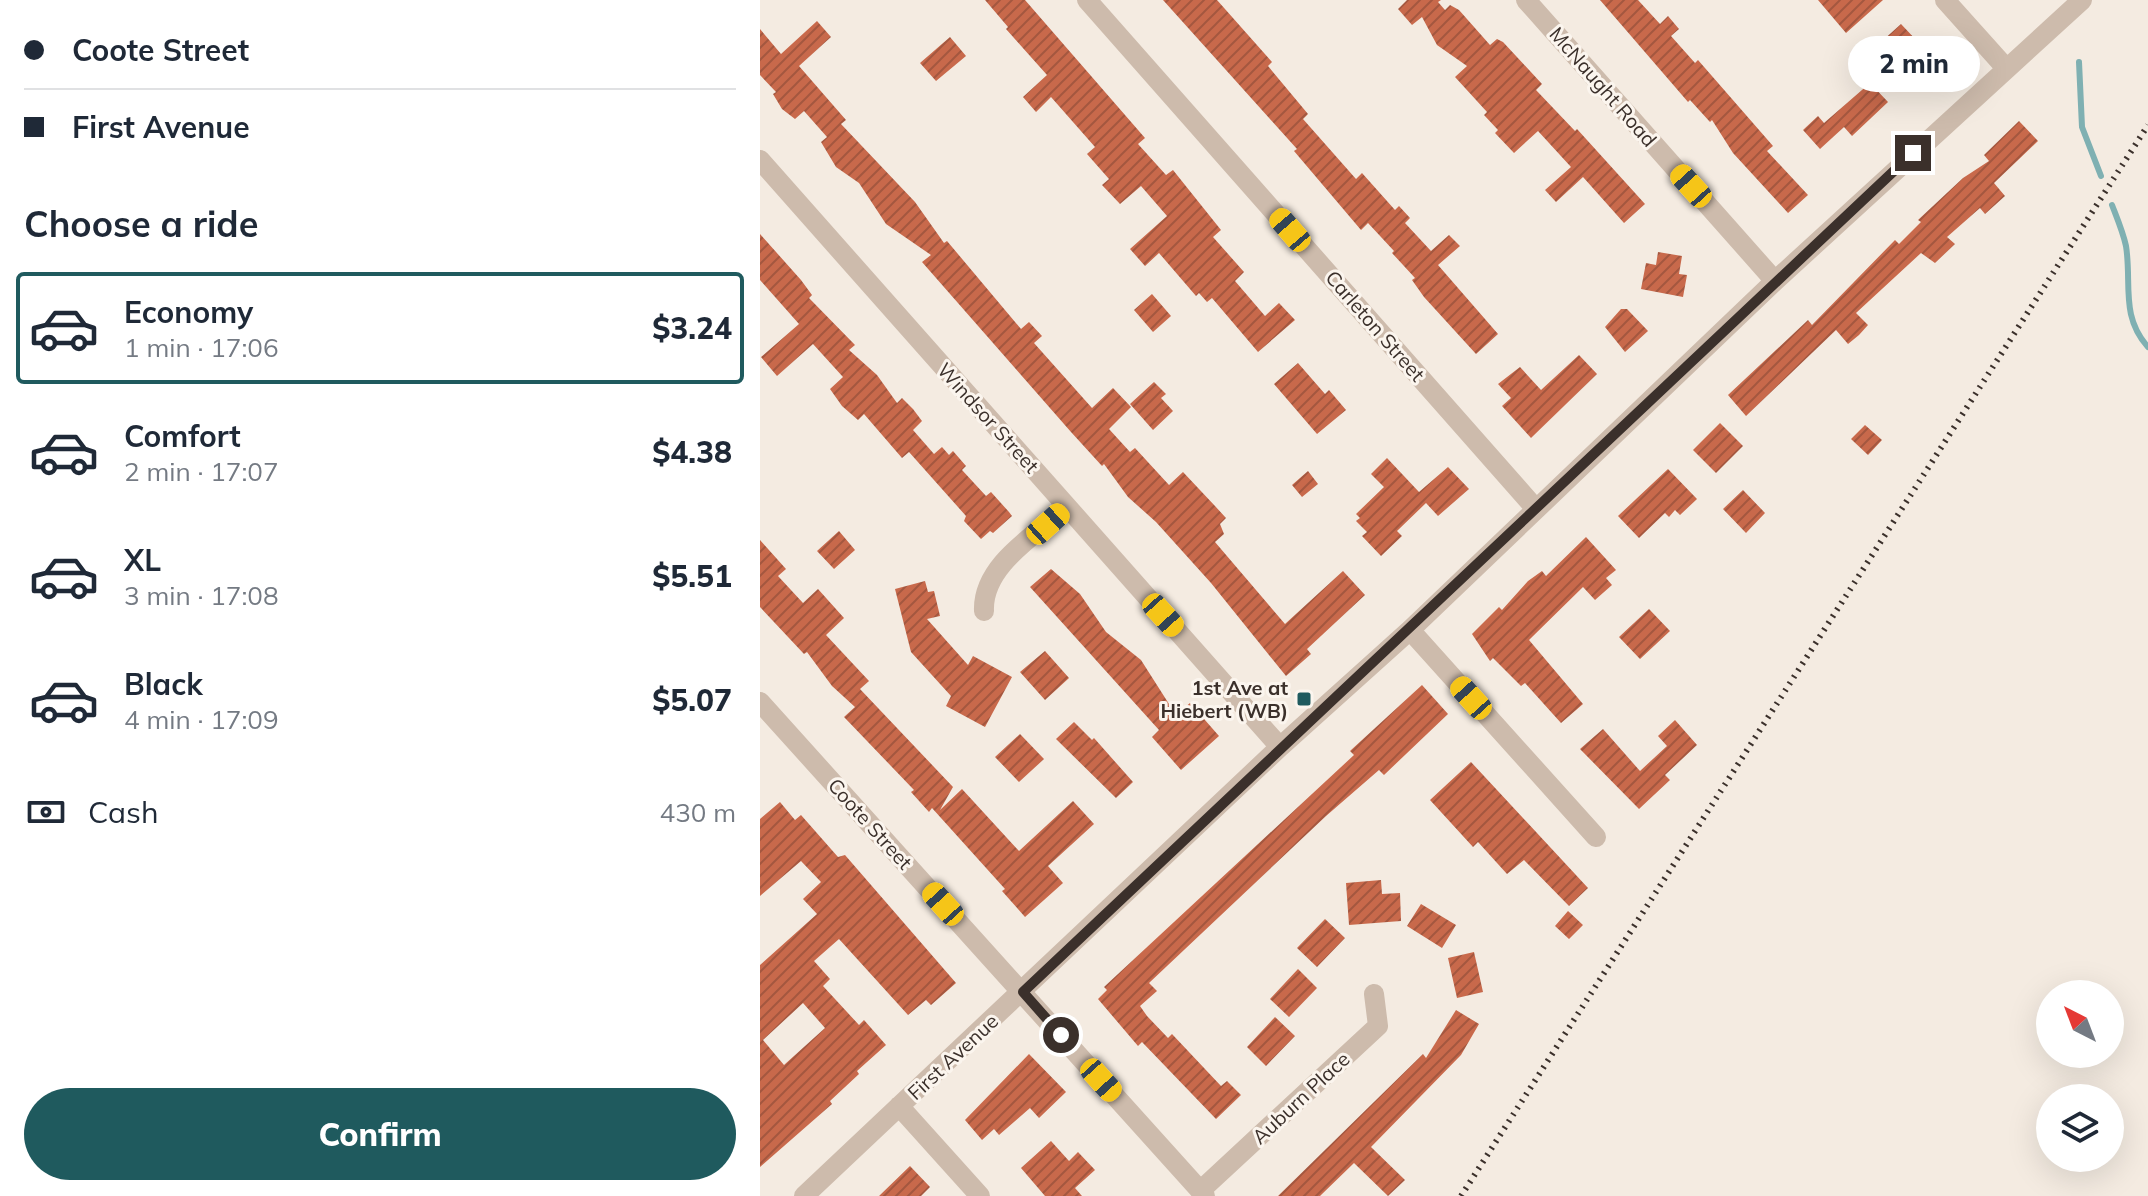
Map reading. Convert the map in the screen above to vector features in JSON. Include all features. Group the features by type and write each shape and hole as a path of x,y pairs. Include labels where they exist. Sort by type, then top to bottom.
{"street":[{"name":"Carleton Street","path":"1087,0 1536,509"},
{"name":"McNaught Road","path":"1526,0 1775,281"},
{"path":"1945,0 2005,67"},
{"name":"First Avenue","path":"804,1196 1280,747 1410,630 1775,281 2005,67 2082,0"},
{"name":"Windsor Street","path":"760,160 1280,747"},
{"path":"984,611 983,597 989,577 1067,507"},
{"path":"1410,630 1596,837"},
{"name":"Coote Street","path":"760,702 1203,1193"},
{"name":"Auburn Place","path":"1203,1193 1378,1026 1374,994"},
{"path":"899,1106 980,1196"}],"building":[{"path":"985,0 1025,0 1145,138 1138,144 1166,175 1173,170 1221,230 1213,237 1244,272 1235,281 1265,316 1279,303 1295,320 1258,352 1212,298 1207,302 1199,293 1196,296 1159,253 1145,266 1130,249 1167,216 1141,186 1120,204 1102,185 1109,179 1087,154 1095,147 1051,97 1036,112 1023,97 1047,75"},
{"path":"1163,0 1217,0 1272,62 1268,66 1308,114 1303,119 1356,179 1362,173 1395,210 1399,206 1410,218 1405,223 1431,251 1449,235 1460,246 1438,265 1498,334 1476,354 1424,297 1412,280 1415,278 1392,253 1394,251 1368,223 1361,230 1294,151 1297,149"},
{"path":"1407,0 1441,0 1438,2 1445,10 1450,5 1459,10 1490,45 1497,39 1503,42 1542,84 1536,90 1575,131 1577,129 1645,204 1624,223 1583,177 1556,202 1545,190 1571,167 1538,131 1514,153 1495,133 1498,130 1484,115 1487,112 1455,77 1467,66 1437,45 1422,17 1412,25 1398,9"},
{"path":"1600,0 1638,0 1660,24 1668,16 1679,29 1671,36 1695,63 1698,60 1773,146 1767,151 1808,195 1788,213 1733,153 1712,120 1710,122 1690,100 1688,102"},
{"path":"1818,0 1883,0 1846,33"},
{"path":"817,21 831,37 799,66 846,120 841,124 915,202 944,243 947,241 1021,329 1029,322 1042,336 1034,343 1092,408 1113,388 1131,407 1109,429 1130,452 1135,448 1169,485 1183,472 1226,518 1220,524 1224,534 1215,542 1285,624 1343,571 1365,595 1307,649 1311,654 1286,676 1211,583 1156,522 1128,497 1104,464 1102,466 1071,432 922,262 931,255 886,224 859,183 836,167 821,142 827,137 804,111 795,119 782,109 773,94 776,92 760,75 760,29 781,54"},
{"path":"1901,24 1934,59 1915,77 1881,42"},
{"path":"950,37 966,56 936,81 920,63"},
{"path":"1870,83 1888,102 1852,136 1844,127 1820,149 1803,130 1818,116 1824,123"},
{"path":"2019,121 2038,141 1994,183 2005,196 1985,214 1980,208 1947,237 1955,244 1935,263 1921,253 1856,313 1868,325 1859,335 1848,344 1836,330 1746,416 1728,395 1808,320 1812,325 1895,240 1899,244 1921,222 1918,220 1963,178 1989,161 1984,155"},
{"path":"760,234 801,280 812,295 809,298 855,345 849,350 877,375 897,403 902,398 913,409 922,421 913,430 934,454 942,447 949,455 953,451 966,466 962,470 986,496 991,492 1009,512 1012,516 993,533 990,531 981,539 964,521 966,516 909,452 902,458 864,414 858,420 842,406 830,389 843,377 813,344 777,376 761,357 799,324 760,280"},
{"path":"1658,252 1682,256 1679,274 1687,275 1683,297 1641,289 1646,263 1656,265"},
{"path":"1152,294 1171,316 1153,332 1134,310"},
{"path":"1621,309 1627,309 1648,331 1625,352 1605,327"},
{"path":"1579,355 1597,374 1531,438 1502,406 1511,398 1498,384 1520,367 1541,390"},
{"path":"1298,363 1325,394 1329,390 1346,410 1317,434 1274,384"},
{"path":"1154,382 1166,394 1161,398 1173,411 1153,430 1130,404"},
{"path":"1720,423 1743,446 1716,473 1693,450"},
{"path":"1865,425 1882,440 1868,455 1851,439"},
{"path":"1387,458 1419,492 1448,467 1469,489 1438,516 1426,503 1397,531 1402,536 1381,556 1362,536 1367,532 1356,521 1360,518 1356,514 1384,487 1371,474"},
{"path":"1668,469 1697,499 1680,515 1675,510 1669,517 1665,513 1639,538 1618,516"},
{"path":"1308,471 1318,484 1302,497 1292,485"},
{"path":"1743,490 1765,513 1746,533 1723,509"},
{"path":"839,531 855,550 834,569 817,551"},
{"path":"1586,537 1616,570 1606,578 1612,585 1595,600 1583,587 1529,640 1583,704 1561,723 1525,683 1521,686 1493,658 1490,661 1472,634 1499,607 1502,610 1528,581 1542,571 1546,576"},
{"path":"760,540 786,569 778,576 803,603 818,589 844,618 826,635 869,681 860,689 953,787 940,810 962,789 1019,851 1073,801 1094,824 1048,866 1063,883 1025,917 1002,891 1005,889 932,808 929,812 911,792 914,790 844,717 855,707 832,686 807,652 804,654 760,607"},
{"path":"1051,569 1080,594 1106,632 1141,660 1176,715 1190,703 1219,736 1181,770 1152,737 1159,730 1030,587"},
{"path":"925,581 928,592 934,591 940,616 927,619 968,665 973,656 1012,677 985,727 946,706 951,696 911,652 895,589"},
{"path":"1649,609 1670,631 1640,659 1619,637"},
{"path":"1045,651 1069,678 1045,700 1020,672"},
{"path":"1422,685 1448,714 1384,775 1379,770 1326,816 1149,983 1157,991 1140,1006 1147,1016 1168,1038 1172,1034 1221,1086 1227,1081 1241,1095 1216,1119 1142,1042 1138,1046 1098,999 1107,990 1104,987 1354,755 1350,751"},
{"path":"1675,720 1697,745 1665,775 1670,780 1639,809 1580,749 1603,729 1640,771 1667,746 1658,736"},
{"path":"1074,722 1092,740 1094,738 1133,782 1116,798 1056,739"},
{"path":"1020,734 1044,759 1019,782 995,757"},
{"path":"1471,762 1588,888 1569,906 1524,860 1507,874 1478,842 1473,847 1430,800"},
{"path":"780,802 795,820 801,815 838,857 845,855 956,983 931,1005 926,1000 908,1015 839,939 814,961 830,979 823,986 859,1025 864,1020 886,1045 857,1071 859,1074 830,1101 832,1104 760,1167 760,965 817,914 803,899 821,882 801,861 760,896 760,819","holes":["803,1003 825,1028 784,1065 763,1040"]},
{"path":"1381,880 1382,894 1400,893 1401,921 1349,925 1346,883"},
{"path":"1421,904 1456,925 1442,948 1407,926"},
{"path":"1568,911 1583,925 1569,939 1555,926"},
{"path":"1325,919 1345,938 1317,967 1297,948"},
{"path":"1474,952 1483,992 1457,998 1448,958"},
{"path":"1298,969 1317,988 1289,1017 1270,999"},
{"path":"1456,1010 1479,1024 1461,1055 1371,1147 1405,1180 1388,1196 1354,1163 1320,1196 1278,1196 1423,1054 1426,1058"},
{"path":"1275,1017 1295,1036 1266,1066 1247,1047"},
{"path":"1029,1054 1066,1092 1039,1118 1030,1108 999,1135 994,1129 982,1140 965,1120"},
{"path":"1051,1141 1069,1161 1078,1152 1095,1170 1075,1188 1082,1196 1045,1196 1021,1168"},
{"path":"910,1166 930,1187 921,1196 879,1196"}],"waterway":[{"path":"2079,62 2082,127 2101,176"},
{"path":"2112,205 2126,246 2130,311 2139,335 2148,347"}],"railway":[{"path":"1461,1196 2148,125"}],"place":[{"name":"1st Ave at Hiebert (WB)","path":"1304,699"}],"route":[{"path":"1061,1035 1023,992 1913,153"}]}
